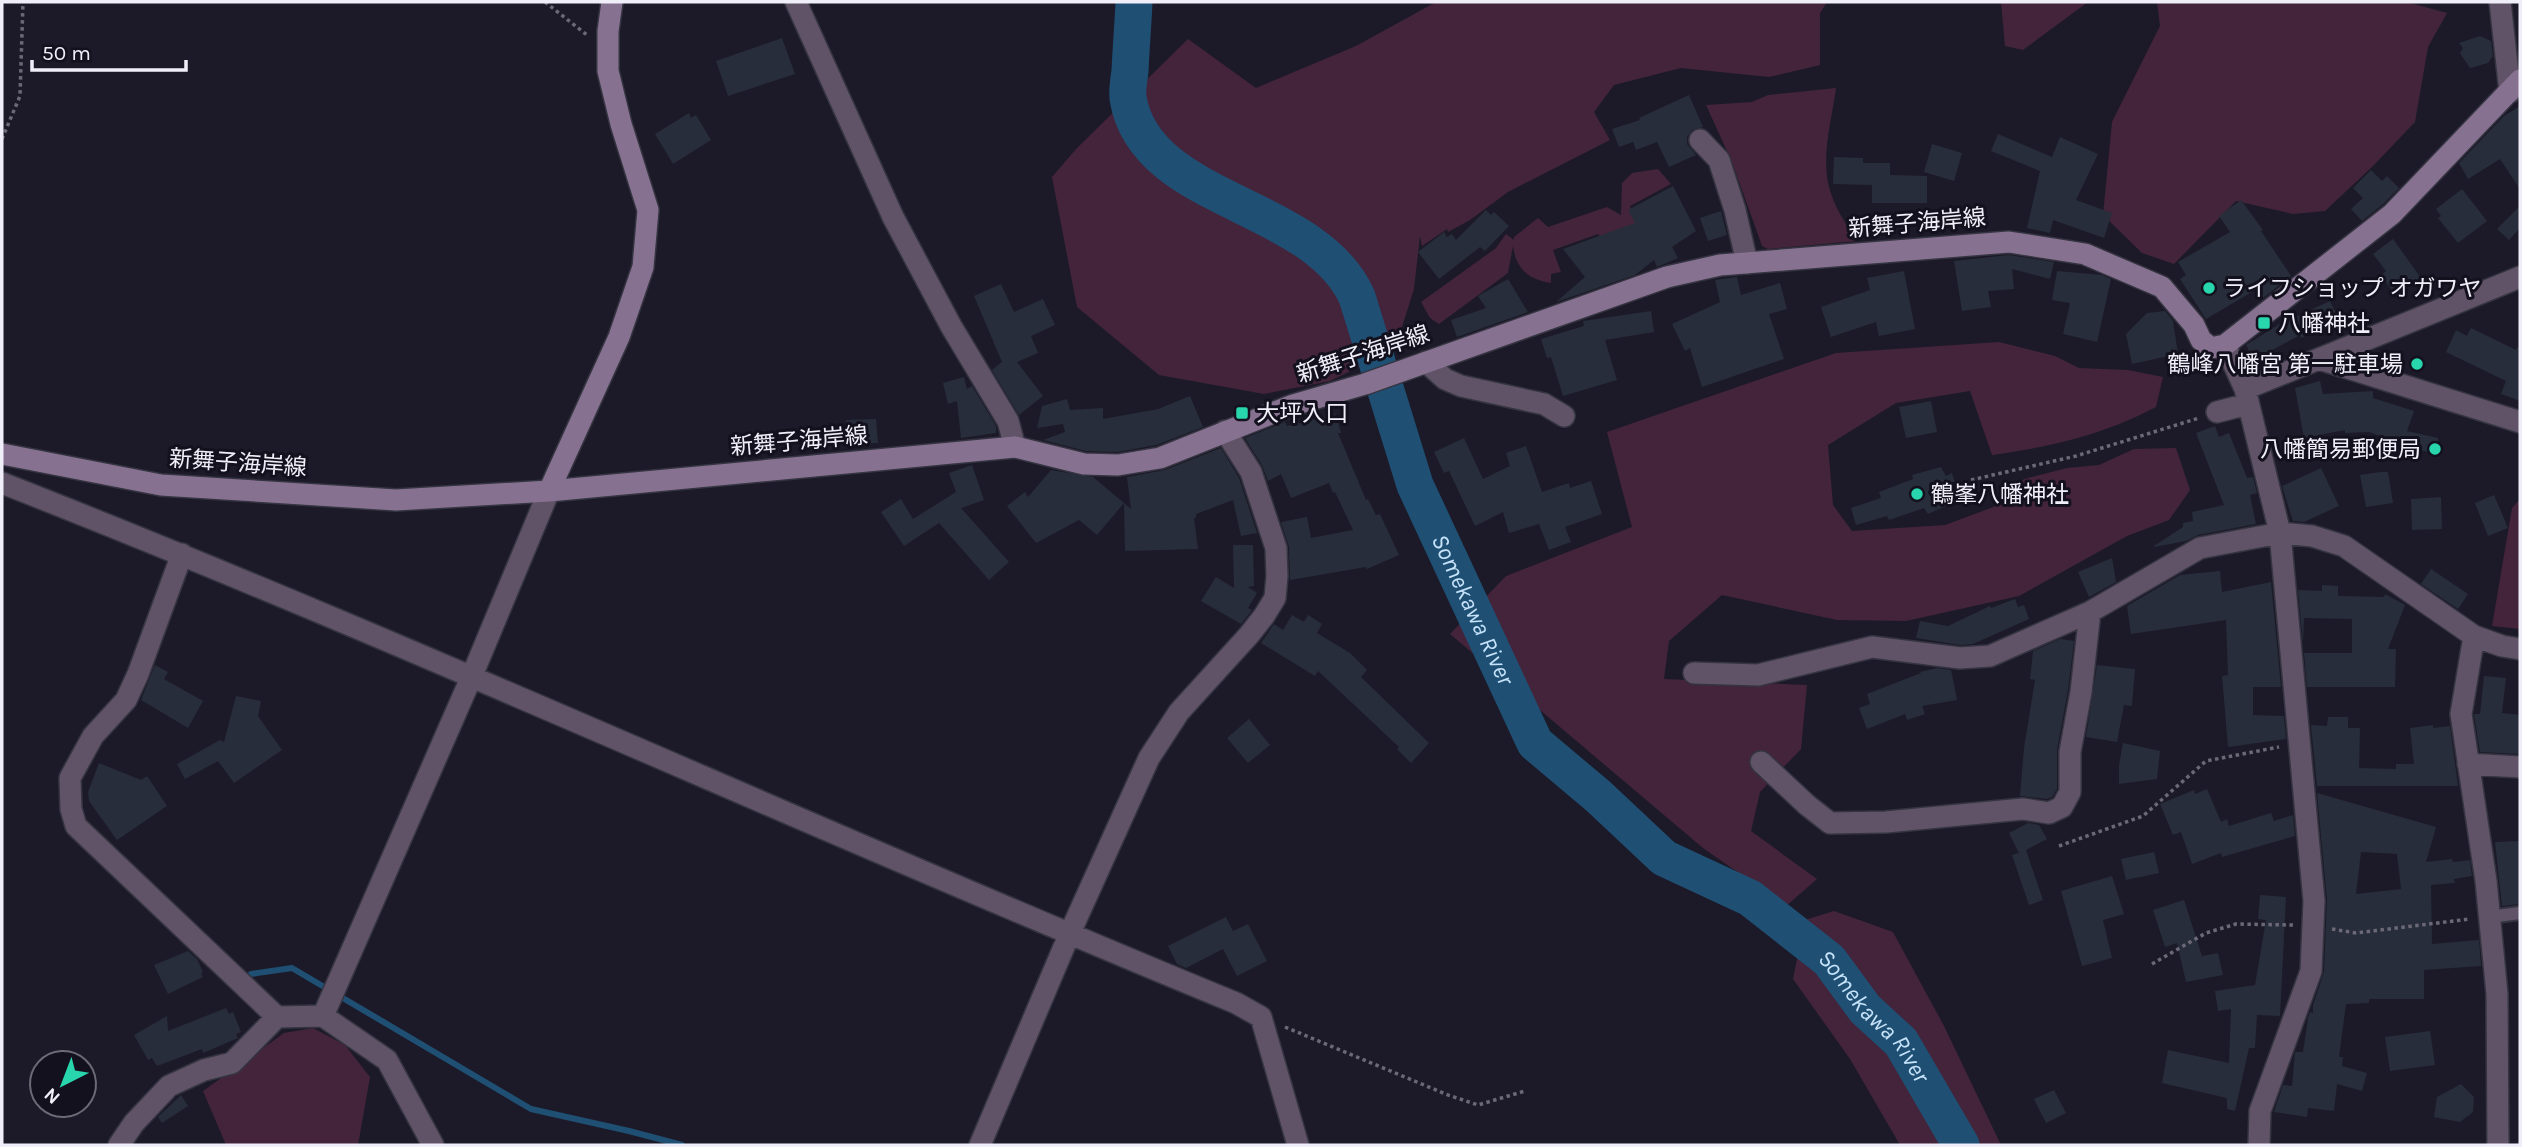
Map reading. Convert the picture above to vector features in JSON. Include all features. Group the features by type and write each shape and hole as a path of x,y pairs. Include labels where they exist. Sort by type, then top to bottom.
{"main road":[{"path":"549,491 619,337 643,267 648,210 608,71 608,31 612,2"},
{"path":"2225,345 2392,214 2515,86"},
{"name":"新舞子海岸線","path":"2,454 161,485 396,500 549,491 1015,447 1084,464 1118,466 1160,458 1293,405 1365,384 1667,277 1720,265 2009,242 2085,254 2162,287 2194,325 2201,340 2211,348 2225,345"}],"street":[{"path":"796,2 893,217 951,326 1008,421 1015,447"},
{"path":"2500,2 2515,86"},
{"path":"1700,140 1719,160 1735,210 1747,263"},
{"path":"2217,412 2319,359 2520,276"},
{"path":"2225,345 2247,396 2280,533 2314,901 2311,971 2260,1111 2259,1145"},
{"path":"2319,359 2520,422"},
{"path":"1426,362 1445,379 1461,386 1544,404 1564,416"},
{"path":"980,1145 1069,935 1149,758 1179,712 1257,626 1275,598 1276,548 1251,472 1225,431"},
{"path":"2,484 182,554 1069,935 1236,1003 1261,1017 1298,1145"},
{"path":"323,1016 471,678 549,491"},
{"path":"1694,673 1758,675 1872,648 1960,658 1990,656 2090,611 2200,548 2280,533 2312,536 2344,546 2474,636 2520,649"},
{"path":"182,554 138,674 125,700 93,736 70,778 71,809 76,826 277,1017"},
{"path":"1761,762 1830,823 1886,822 2023,809 2049,813 2063,807 2070,792 2070,752 2081,692 2090,611"},
{"path":"2474,636 2461,714 2497,994 2498,1145"},
{"path":"2468,764 2520,767"},
{"path":"120,1145 134,1123 169,1086 204,1070 232,1063 277,1017 323,1016 387,1060 433,1145"}],"lane":[{"path":"2489,917 2520,913"}],"path":[{"path":"2,139 20,96 23,2"},
{"path":"545,2 608,53"},
{"path":"1972,481 2076,456 2217,412"},
{"path":"2059,846 2143,816 2206,761 2299,743"},
{"path":"1261,1017 1478,1105 1525,1091"}],"shaded area":[{"path":"1436,2 1827,2 1820,13 1820,65 1769,77 1681,68 1614,85 1594,112 1610,140 1508,192 1470,220 1448,232 1447,229 1422,246 1420,236 1414,289 1395,349 1330,381 1264,394 1159,375 1077,307 1052,177 1076,149 1188,39 1256,88 1356,46"},
{"path":"2001,2 2088,2 2023,50 2005,46"},
{"path":"2157,2 2407,2 2447,13 2428,47 2415,122 2325,211 2293,214 2236,201 2174,264 2142,253 2103,215 2112,122 2160,26"},
{"path":"1836,88 1828,137 1827,175 1834,201 1857,241 1768,249 1762,246 1732,162 1706,105 1752,102 1768,95"},
{"path":"1658,169 1671,184 1630,206 1641,234 1607,247 1598,234 1553,250 1561,272 1551,274 1551,283 1536,279 1525,272 1517,261 1513,246 1508,273 1439,324 1430,318 1421,302 1496,248 1506,234 1514,240 1514,237 1538,218 1548,227 1607,207 1621,215 1622,183 1632,173"},
{"path":"1999,342 2055,356 2079,368 2128,370 2163,377 2156,407 2096,433 2036,448 1992,455 1970,391 1896,403 1828,445 1833,505 1852,531 1945,525 1996,506 2024,479 2067,468 2099,465 2134,449 2176,448 2190,490 2169,520 2127,536 2019,596 1906,621 1837,620 1722,595 1669,641 1664,679 1807,685 1801,749 1760,792 1751,831 1817,879 1786,906 1703,848 1450,634 1506,576 1632,527 1607,432 1836,353"},
{"path":"2520,499 2520,629 2492,626 2512,508"},
{"path":"1834,911 1893,932 1944,1026 2001,1145 1900,1145 1850,1059 1793,979 1805,920"},
{"path":"313,1028 345,1045 370,1077 358,1145 226,1145 203,1091 284,1033"}],"building":[{"path":"2480,36 2491,41 2493,56 2488,63 2470,68 2460,53 2463,48 2459,43"},
{"path":"782,38 795,74 728,96 716,61"},
{"path":"1689,95 1703,127 1692,130 1687,137 1687,144 1696,155 1669,167 1657,142 1636,150 1633,142 1619,147 1612,129 1640,120 1639,118"},
{"path":"2520,106 2520,189 2500,159 2468,179 2459,163 2504,116"},
{"path":"689,113 691,118 696,115 711,140 673,164 655,134"},
{"path":"1998,134 2052,157 2060,137 2098,154 2076,200 2112,213 2104,238 2053,220 2050,233 2027,228 2040,171 1991,151"},
{"path":"1932,144 1962,153 1954,181 1924,172"},
{"path":"1834,157 1863,158 1863,163 1890,163 1890,175 1927,176 1927,203 1872,203 1872,185 1833,184"},
{"path":"2371,170 2382,181 2387,176 2399,188 2362,221 2351,209 2363,198 2353,188"},
{"path":"1673,186 1696,231 1672,247 1678,258 1657,267 1654,260 1635,275 1556,302 1585,277 1563,249 1635,223 1628,210"},
{"path":"2462,189 2487,221 2458,243 2438,218 2441,216 2436,209"},
{"path":"2241,200 2291,276 2263,298 2257,289 2206,319 2180,279 2186,275 2178,262 2230,232 2219,216"},
{"path":"2520,206 2520,228 2509,240 2497,229"},
{"path":"1486,210 1491,215 1494,212 1509,226 1485,251 1480,247 1439,279 1418,252 1444,232 1447,237 1452,234 1456,240"},
{"path":"1721,211 1727,235 1708,241 1700,218"},
{"path":"2393,239 2421,278 2396,296 2381,275 2386,271 2373,254"},
{"path":"2009,255 2054,262 2050,279 2012,269 2014,289 1988,291 1991,307 1962,311 1954,261"},
{"path":"1904,271 1915,329 1879,336 1876,322 1831,337 1821,307 1870,290 1867,278"},
{"path":"2057,271 2102,275 2111,279 2097,342 2063,334 2070,303 2052,300"},
{"path":"1737,277 1741,295 1780,283 1787,309 1769,314 1784,359 1702,387 1690,348 1685,351 1672,324 1720,302 1715,280"},
{"path":"1508,279 1528,312 1457,337 1451,320 1486,308 1478,296"},
{"path":"1001,284 1014,312 1043,299 1055,325 1031,336 1038,353 1017,362 1043,396 1019,415 992,370 1002,362 974,296"},
{"path":"2330,301 2339,320 2301,338 2300,335 2254,360 2246,345 2278,325"},
{"path":"1651,311 1654,332 1605,340 1617,380 1563,396 1551,357 1547,358 1541,339 1584,326 1583,321"},
{"path":"2165,311 2173,321 2178,354 2132,364 2126,334 2147,313"},
{"path":"2471,328 2516,350 2520,347 2520,401 2501,394 2506,381 2446,352 2456,330 2467,336"},
{"path":"964,377 967,389 972,386 996,426 996,433 961,438 957,401 948,404 943,383"},
{"path":"2320,381 2323,394 2373,391 2373,398 2414,411 2407,431 2438,438 2439,456 2369,432 2345,433 2345,430 2304,438 2295,388"},
{"path":"1190,396 1203,427 1156,445 1117,452 1086,451 1043,440 1065,432 1063,424 1037,428 1042,406 1067,399 1070,410 1103,408 1103,419 1158,409"},
{"path":"1931,401 1937,432 1906,438 1899,407"},
{"path":"1336,414 1341,433 1338,433 1366,500 1368,499 1376,515 1380,514 1399,555 1367,569 1366,567 1290,580 1289,547 1281,522 1307,517 1311,538 1353,530 1329,483 1291,498 1281,474 1268,481 1262,465 1245,438 1285,422 1287,426"},
{"path":"876,419 878,443 830,445 829,426 846,426 846,420"},
{"path":"2215,426 2219,437 2229,433 2247,478 2253,477 2257,493 2250,495 2256,524 2154,547 2183,527 2183,523 2193,521 2192,512 2224,505 2196,433"},
{"path":"1464,438 1483,479 1510,466 1506,453 1526,446 1542,492 1569,483 1570,488 1591,481 1602,514 1565,527 1571,542 1549,550 1539,524 1509,533 1503,512 1475,526 1449,471 1444,473 1434,452"},
{"path":"1221,448 1239,478 1257,533 1241,536 1233,500 1196,514 1194,518 1198,549 1125,551 1124,503 1131,509 1127,477 1165,470"},
{"path":"972,465 984,500 961,508 1009,562 989,580 939,523 904,546 881,512 901,499 913,519 956,492 949,473"},
{"name":"鶴峯八幡神社","path":"1941,467 1946,476 1952,473 1958,493 1951,495 1953,503 1928,514 1924,508 1889,520 1887,516 1856,525 1851,508 1881,498 1879,492 1913,479 1912,475"},
{"path":"2321,468 2339,506 2304,522 2293,521 2282,486"},
{"path":"1051,470 1093,477 1124,503 1097,535 1079,520 1036,543 1007,506 1025,492 1028,497"},
{"path":"2388,472 2393,503 2366,507 2360,475"},
{"path":"2494,495 2508,528 2488,536 2475,503"},
{"path":"2441,497 2442,529 2412,530 2411,499"},
{"path":"1233,545 1253,545 1254,586 1248,587 1257,593 1248,608 1252,610 1241,624 1201,601 1216,577 1234,588"},
{"path":"2112,558 2116,582 2089,597 2078,572"},
{"path":"2431,569 2468,594 2458,609 2421,584"},
{"path":"2220,571 2222,592 2271,582 2281,687 2253,687 2253,715 2284,716 2286,739 2228,747 2222,676 2228,675 2226,620 2131,634 2127,606 2180,575"},
{"path":"2322,585 2338,586 2338,596 2384,597 2385,594 2405,605 2388,649 2396,649 2395,687 2307,687 2304,653 2352,653 2352,619 2304,618 2303,643 2298,590 2322,591"},
{"path":"2015,599 2018,607 2024,605 2029,619 1973,644 1960,645 1916,638 1920,621 1948,626 1990,606 1991,608"},
{"path":"1292,615 1304,622 1308,615 1322,624 1317,633 1350,653 1367,670 1361,677 1429,743 1411,763 1397,749 1399,747 1318,671 1315,676 1261,643 1274,624 1283,630"},
{"path":"2060,639 2074,641 2057,750 2057,789 2052,797 2047,799 2020,796 2024,748 2035,680 2030,679 2033,651"},
{"path":"155,665 168,672 164,679 203,701 188,728 141,700"},
{"path":"2097,665 2135,669 2132,706 2124,705 2117,742 2086,737"},
{"path":"1937,668 1951,670 1957,700 1922,706 1925,714 1907,720 1905,714 1867,729 1859,708 1870,704 1867,694 1920,672"},
{"path":"2484,676 2506,678 2502,713 2520,715 2520,754 2480,752 2474,714 2480,714"},
{"path":"236,696 261,701 258,716 282,750 234,783 218,761 185,779 177,764 220,740 224,742"},
{"path":"2328,717 2348,717 2348,728 2360,728 2359,768 2396,769 2396,764 2414,764 2410,728 2450,726 2458,786 2317,786 2311,725 2327,726"},
{"path":"1249,719 1270,745 1248,763 1227,738"},
{"path":"2123,743 2160,751 2157,779 2119,784"},
{"path":"99,763 141,780 147,776 167,806 117,840 89,801 88,792"},
{"path":"2207,789 2221,822 2227,819 2229,826 2271,813 2274,821 2293,815 2295,836 2222,857 2221,853 2192,864 2181,832 2173,835 2160,804 2194,790 2195,794"},
{"path":"2317,793 2436,827 2426,862 2470,860 2472,876 2454,879 2455,883 2431,885 2432,944 2479,940 2481,966 2424,970 2424,999 2369,999 2369,1003 2346,1004 2339,1057 2343,1057 2342,1066 2367,1073 2362,1091 2337,1084 2334,1111 2308,1108 2307,1117 2274,1112 2283,1085 2292,1086 2295,1052 2303,1052 2308,1018 2310,1012 2313,1013 2324,972 2327,900","holes":["2361,852 2397,854 2401,889 2356,894"]},
{"path":"2028,823 2039,825 2047,839 2024,851 2026,850 2043,900 2029,905 2012,855 2019,853 2009,833"},
{"path":"2519,841 2520,904 2502,906 2495,842"},
{"path":"2154,852 2159,873 2126,880 2121,859"},
{"path":"2112,876 2124,914 2103,920 2112,958 2082,966 2061,891"},
{"path":"2260,895 2286,897 2280,1016 2257,1015 2255,1048 2249,1048 2235,1111 2227,1109 2227,1098 2162,1083 2168,1050 2229,1063 2231,1009 2218,1011 2215,991 2255,985 2266,920 2258,919"},
{"path":"2184,900 2202,956 2218,953 2223,975 2186,982 2177,943 2165,947 2153,910"},
{"path":"1226,917 1233,931 1248,924 1267,961 1237,976 1223,949 1186,968 1177,964 1168,946"},
{"path":"188,951 197,959 203,977 168,994 154,965"},
{"path":"226,1008 229,1014 233,1012 241,1032 236,1034 238,1038 203,1053 202,1049 157,1066 152,1058 148,1060 134,1035 167,1016 168,1031"},
{"path":"2430,1031 2435,1065 2390,1071 2385,1037"},
{"path":"2461,1084 2474,1097 2473,1112 2460,1122 2434,1117 2437,1097"},
{"path":"2054,1090 2066,1113 2046,1123 2034,1099"},
{"path":"181,1095 188,1106 162,1123 158,1117"}],"waterway":[{"name":"Somekawa River","path":"1134,2 1128,98 1141,133 1165,160 1197,182 1305,240 1336,265 1357,297 1415,485 1535,743 1598,796 1664,858 1750,898 1829,960 1865,1009 1901,1042 1961,1145"},
{"path":"251,974 292,968 531,1109 682,1145"}],"place":[{"name":"ライフショップ オガワヤ","path":"2209,288"},
{"name":"八幡神社","path":"2264,323"},
{"name":"鶴峰八幡宮 第一駐車場","path":"2417,364"},
{"name":"大坪入口","path":"1242,413"},
{"name":"八幡簡易郵便局","path":"2435,449"},
{"name":"鶴峯八幡神社","path":"1917,494"}]}
